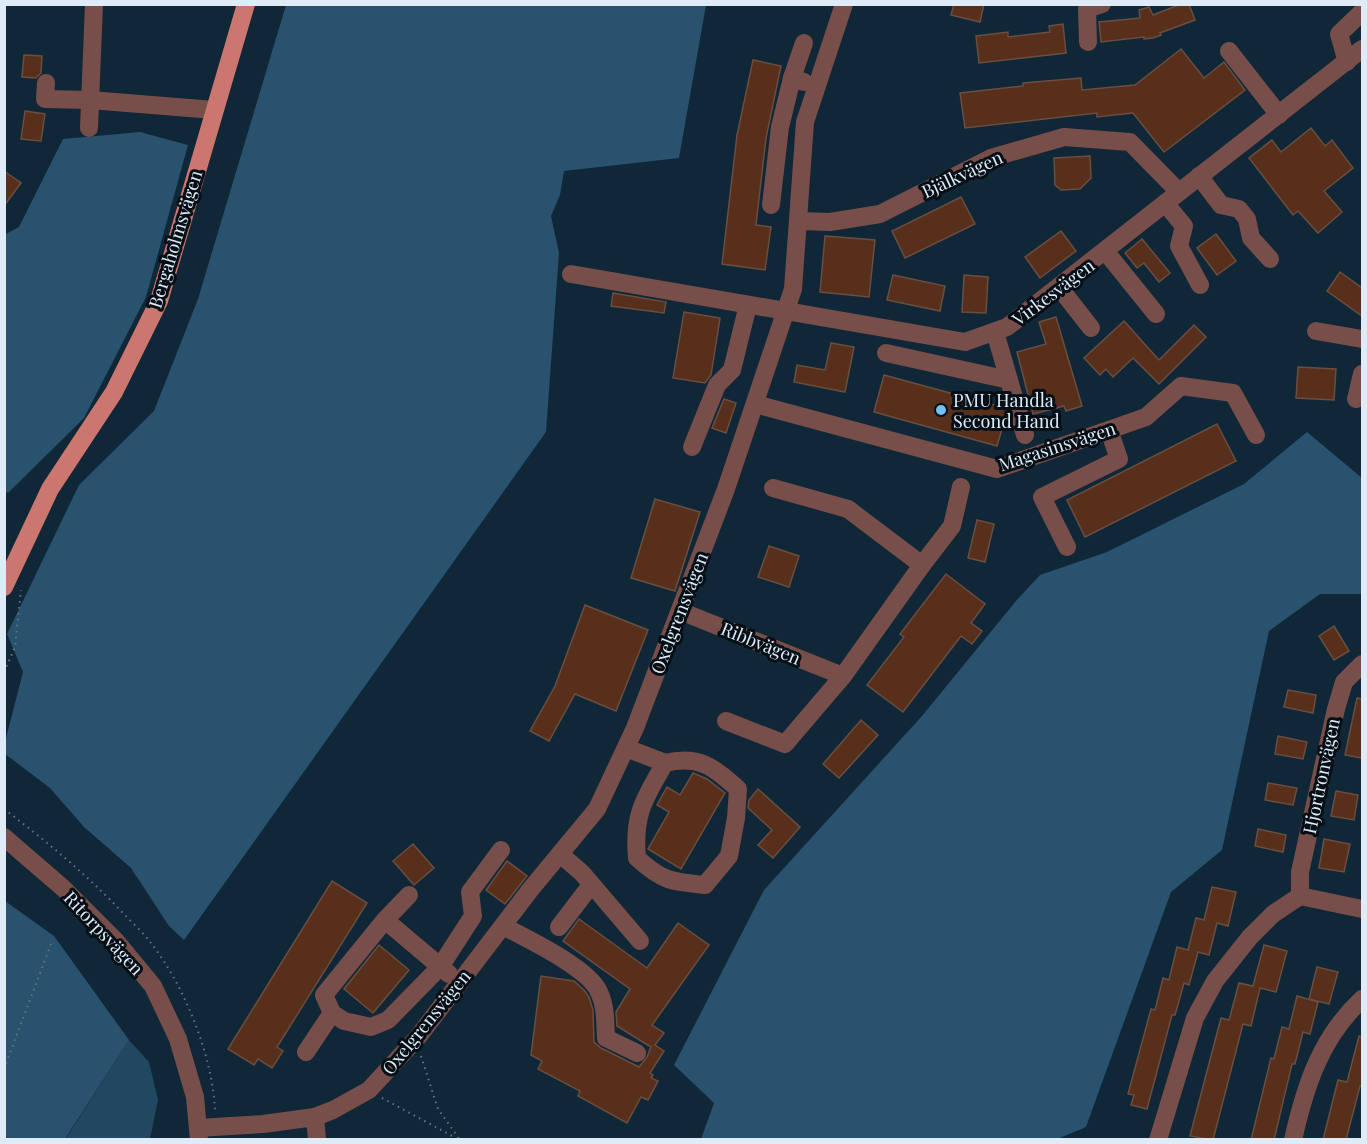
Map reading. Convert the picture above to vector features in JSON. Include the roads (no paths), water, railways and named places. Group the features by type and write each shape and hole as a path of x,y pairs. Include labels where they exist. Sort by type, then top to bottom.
{"main road":[{"name":"Bergaholmsvägen","path":"4,587 50,489 114,392 159,301 246,4"}],"street":[{"path":"89,128 94,4"},
{"name":"Oxelgrensvägen","path":"198,1134 315,1117 369,1090 418,1037 597,809 626,748 680,611 726,489 794,289 805,122 844,4"},
{"path":"1088,42 1086,9 1102,4"},
{"path":"1347,62 1339,33 1362,12"},
{"path":"771,205 780,126 792,78 804,44"},
{"name":"Virkesvägen","path":"571,274 965,342 1007,327 1362,50"},
{"path":"1229,51 1279,114"},
{"path":"792,78 817,86"},
{"path":"46,82 45,99 90,100 214,110"},
{"name":"Bjälkvägen","path":"799,221 830,222 880,214 991,158 1064,137 1130,142 1172,198 1184,226 1179,246 1200,285"},
{"path":"1199,176 1221,205 1239,209 1247,219 1251,238 1270,260"},
{"path":"1106,252 1156,314"},
{"path":"1059,287 1091,328"},
{"path":"692,447 717,385 732,370 748,305"},
{"path":"1316,331 1362,339"},
{"path":"994,332 1024,435"},
{"path":"886,353 1009,380"},
{"path":"1356,399 1362,374"},
{"name":"Magasinsvägen","path":"755,404 997,469 1146,417 1181,386 1233,393 1256,435"},
{"path":"1067,547 1042,497 1119,459 1109,430"},
{"path":"726,721 785,744 843,676 952,526 961,487"},
{"path":"773,488 849,509 922,565"},
{"name":"Ribbvägen","path":"680,611 843,676"},
{"name":"Hjortronvägen","path":"1300,896 1300,872 1336,709 1344,682 1362,664"},
{"path":"626,748 665,763 683,759 715,768 738,789 736,818 729,856 705,885 676,882 654,874 637,858 635,837 642,803 665,763"},
{"name":"Ritorpsvägen","path":"8,841 63,888 115,940 153,986 178,1039 195,1097 198,1134"},
{"path":"409,896 385,920 324,995 332,1013 344,1021 371,1027 388,1020 440,967 473,916 470,892 501,850"},
{"path":"560,854 591,885 640,941"},
{"path":"559,927 591,885"},
{"path":"1158,1140 1195,1018 1215,981 1250,937 1273,914 1300,896 1362,909"},
{"path":"385,920 459,983"},
{"path":"503,926 580,970 599,989 605,1009 606,1038 637,1053"},
{"path":"1293,1140 1301,1105 1320,1053 1351,1009 1362,999"},
{"path":"306,1052 332,1013"},
{"path":"315,1117 317,1140"}],"place":[{"name":"PMU Handla Second Hand","path":"941,410"}]}
